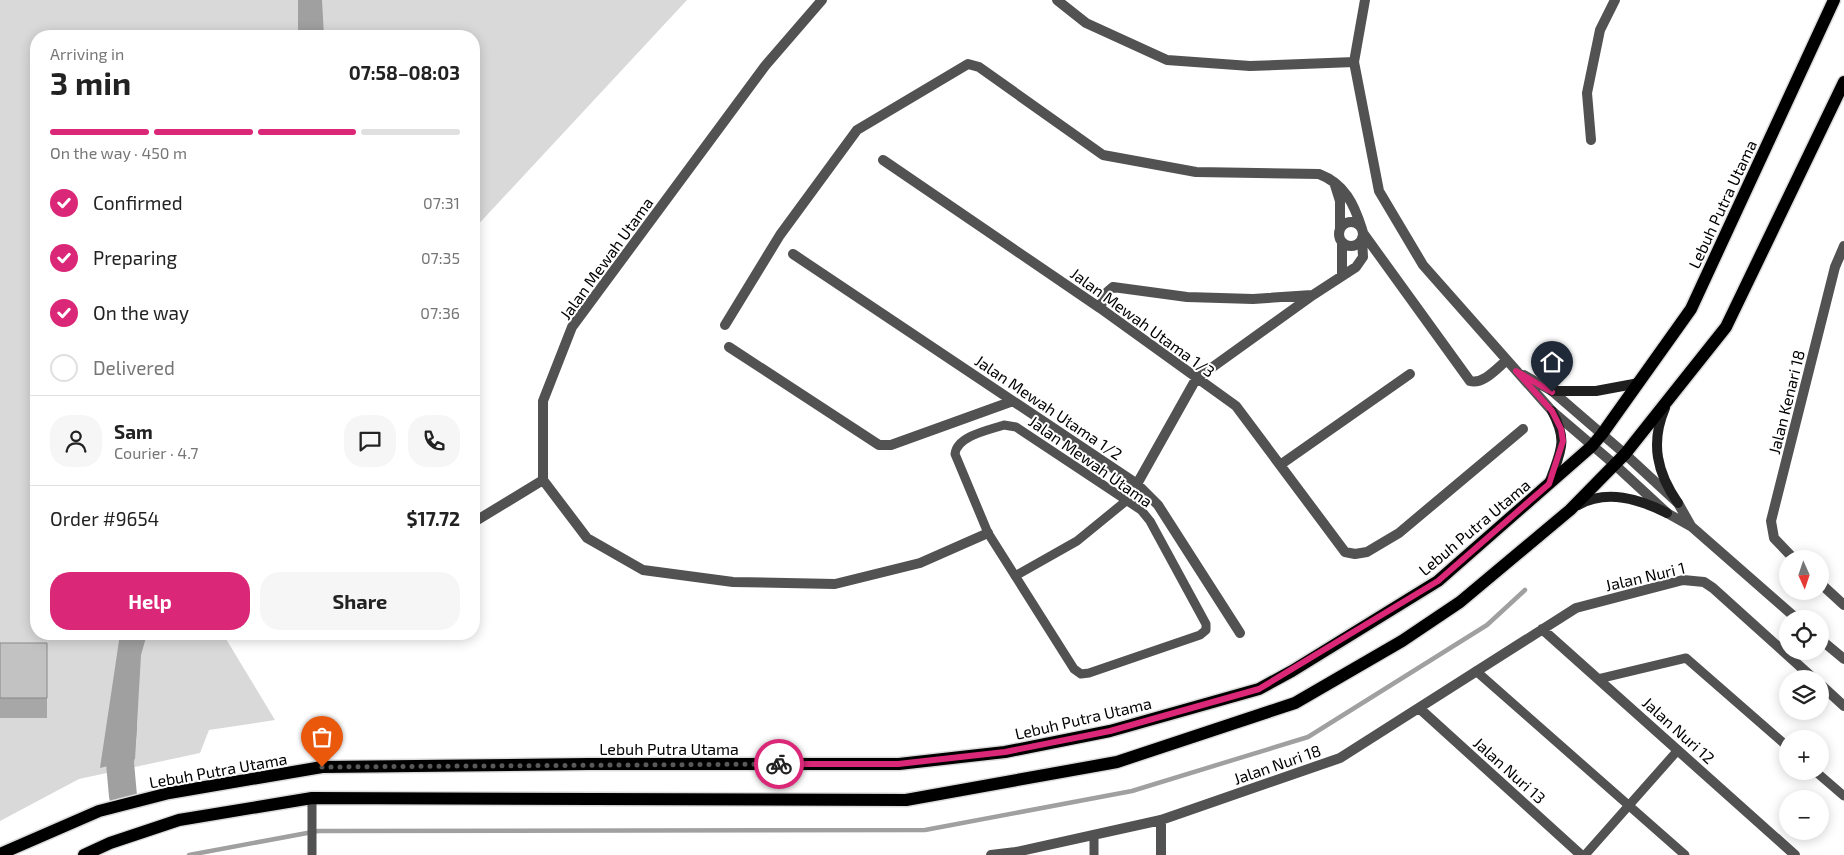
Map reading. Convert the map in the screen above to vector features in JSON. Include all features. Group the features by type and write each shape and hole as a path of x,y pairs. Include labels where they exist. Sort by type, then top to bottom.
{"main road":[{"name":"Lebuh Putra Utama","path":"0,854 99,811 169,793 322,767 590,764 898,764 1005,752 1110,731 1259,689 1292,671 1438,581 1592,446 1691,310 1834,0"},
{"path":"1678,503 1665,485 1658,465 1656,443 1659,422 1668,402 1726,327 1844,82"},
{"path":"1552,392 1596,391 1639,383"},
{"path":"84,855 110,843 179,820 312,798 906,800 1116,762 1295,703 1402,641 1460,602 1570,510 1626,454 1681,385"},
{"path":"1549,484 1563,441 1561,429 1552,411"},
{"path":"1570,510 1587,500 1615,496 1642,501 1667,513"}],"street":[{"name":"Jalan Mewah Utama","path":"544,480 543,401 572,327 765,66 822,0"},
{"path":"1057,0 1086,23 1167,60 1250,66 1354,62"},
{"path":"1365,0 1354,62 1379,191 1423,264 1552,411 1667,513 1692,527 1787,610"},
{"path":"1591,140 1587,93 1600,30 1615,0"},
{"path":"725,325 780,235 857,130 968,64 979,67 1103,155 1196,172 1319,174 1334,182 1344,188 1350,198 1363,234 1470,380 1474,382 1483,380 1507,360"},
{"name":"Jalan Mewah Utama 1/3","path":"883,160 1100,308 1236,406 1345,552 1355,554 1367,552 1399,533 1523,429"},
{"path":"1334,182 1340,201 1342,274"},
{"path":"1137,484 1196,379 1342,274 1356,267 1363,257 1363,234 1360,225 1351,222 1342,225 1340,229"},
{"path":"1342,242 1351,246 1360,242 1363,234"},
{"name":"Jalan Kenari 18","path":"1785,550 1774,538 1771,521 1840,269 1844,246"},
{"name":"Jalan Mewah Utama 1/2","path":"793,254 1137,484 1158,504 1240,633"},
{"path":"1100,308 1106,293 1113,287 1197,297 1253,299 1313,295"},
{"path":"729,347 879,445 891,445 1013,401"},
{"path":"1516,371 1552,392 1626,454 1678,503 1692,527"},
{"path":"1280,465 1410,374"},
{"path":"480,518 544,480 586,538 643,570 733,582 835,584 920,563 988,533"},
{"name":"Jalan Nuri 1","path":"1542,629 1576,608 1683,580 1694,580 1713,588 1804,670"},
{"path":"1829,591 1844,605"},
{"name":"Jalan Nuri 18","path":"991,855 1016,854 1161,820 1340,758 1542,629"},
{"name":"Jalan Nuri 12","path":"1542,629 1795,855"},
{"path":"1829,647 1844,660"},
{"path":"1829,692 1844,706"},
{"name":"Jalan Nuri 13","path":"1419,708 1581,855"},
{"path":"1161,820 1161,855"}],"lane":[{"name":"Jalan Mewah Utama","path":"1004,425 1016,427 1126,501 1140,510 1150,521 1206,624 1206,630 1200,635 1081,674 1074,669 988,533 955,454 956,448 960,442 1004,425"},
{"path":"1015,576 1077,541 1126,501"},
{"path":"1598,679 1686,658 1779,739"},
{"path":"1476,671 1685,855"},
{"path":"1585,855 1678,750"},
{"path":"1825,780 1844,796"},
{"path":"312,798 312,850"},
{"path":"1094,835 1094,855"}],"shaded area":[{"path":"0,0 687,0 480,223 480,30 30,30 30,640 227,640 275,720 209,730 200,753 79,779 0,821"},
{"path":"298,0 322,0 324,30 298,30"},
{"path":"119,640 145,640 141,655 135,759 100,768"}],"building":[{"path":"0,643 47,643 47,698 0,698"}],"waterway":[{"path":"189,855 318,831 925,830 1132,791 1308,737 1487,625 1525,590"},
{"path":"123,727 120,763 123,796"}],"way so far":[{"path":"322,767 779,764"}],"route":[{"path":"779,764 898,764 1005,752 1110,731 1259,689 1292,671 1438,581 1549,484 1563,441 1561,429 1552,411 1516,371 1552,392"}]}
